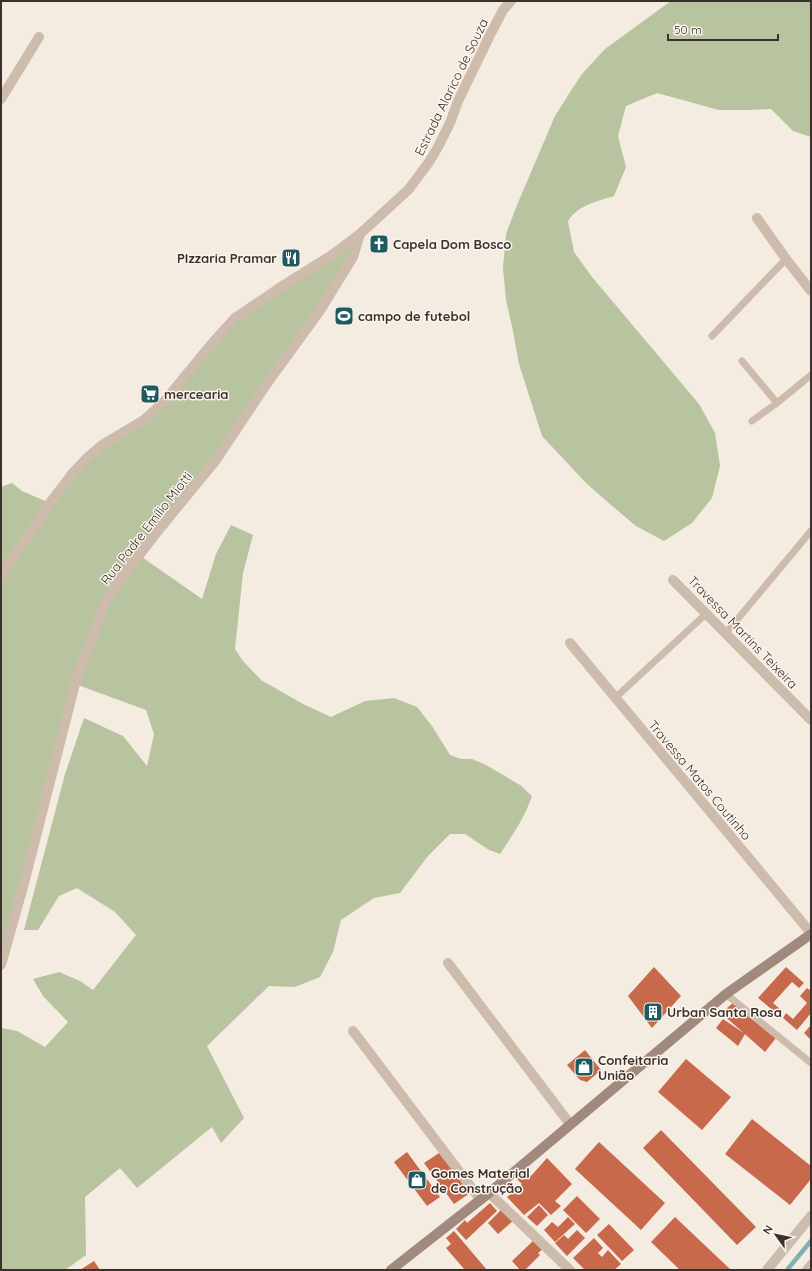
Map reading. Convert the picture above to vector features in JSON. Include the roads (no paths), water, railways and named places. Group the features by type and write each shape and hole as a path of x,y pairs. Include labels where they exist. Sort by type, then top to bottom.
{"main road":[{"path":"391,1270 489,1192 726,994 811,934"}],"street":[{"name":"Estrada Alarico de Souza","path":"1,576 50,503 72,474 87,458 102,445 144,420 164,402 223,330 241,313 332,255 360,234 408,189 429,162 450,123 458,101 490,35 503,10 511,1"},
{"path":"1,99 39,37"},
{"path":"757,218 811,291"},
{"name":"Rua Padre Emílio Miotti","path":"1,965 25,880 75,684 100,615 121,579 216,460 268,382 319,312 353,257 360,234"},
{"name":"Travessa Martins Teixeira","path":"673,580 811,720"},
{"name":"Travessa Matos Coutinho","path":"570,643 811,934"},
{"path":"448,963 570,1124"},
{"path":"352,1031 480,1199"},
{"path":"489,1192 570,1270"},
{"path":"767,1270 811,1216"},
{"path":"807,1270 811,1265"}],"lane":[{"path":"712,336 786,259"},
{"path":"742,361 776,403"},
{"path":"752,421 811,375"},
{"path":"726,633 811,531"},
{"path":"615,698 707,613"},
{"path":"726,994 811,1063"}],"waterway":[{"path":"787,1270 811,1241"}],"place":[{"name":"Capela Dom Bosco","path":"379,244"},
{"name":"PIzzaria Pramar","path":"291,258"},
{"name":"campo de futebol","path":"344,316"},
{"name":"mercearia","path":"150,394"},
{"name":"Urban Santa Rosa","path":"653,1012"},
{"name":"Confeitaria União","path":"584,1067"},
{"name":"Gomes Material de Construção","path":"417,1180"}]}
